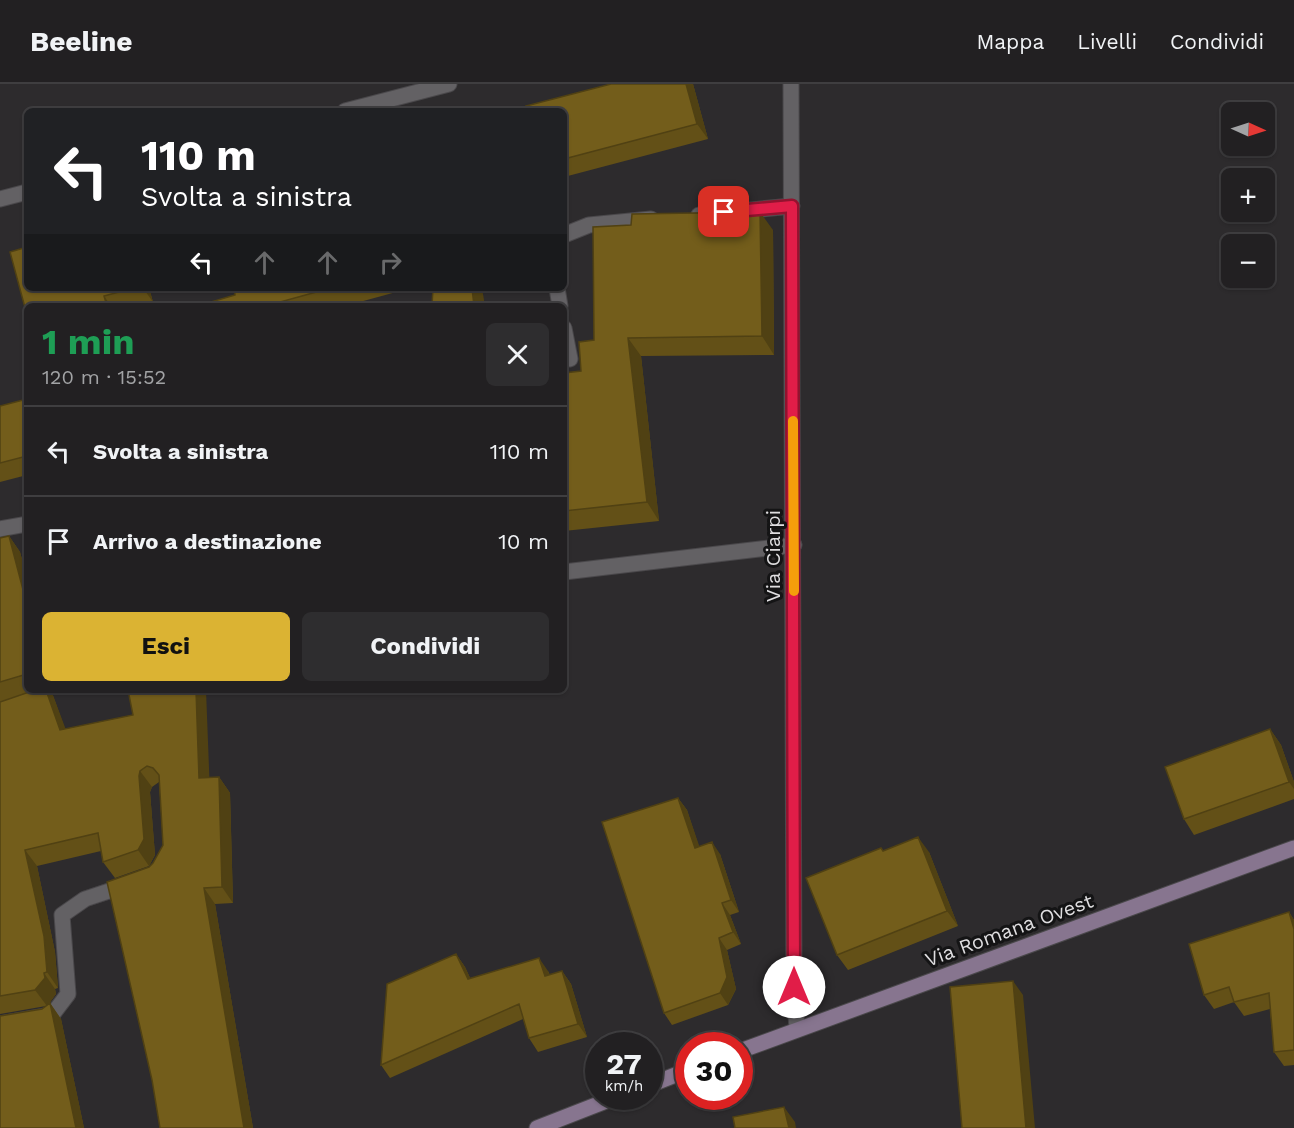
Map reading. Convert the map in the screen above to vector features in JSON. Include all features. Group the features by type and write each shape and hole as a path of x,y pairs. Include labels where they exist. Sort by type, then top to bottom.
{"street":[{"path":"357,108 449,84"},
{"name":"Via Ciarpi","path":"791,84 794,987 797,1029"},
{"path":"0,199 24,193"},
{"path":"684,216 792,206"},
{"path":"567,234 589,225 661,218"},
{"path":"567,344 570,359"},
{"path":"0,529 24,525"},
{"path":"567,572 794,545"},
{"name":"Via Romana Ovest","path":"753,1046 1294,848"},
{"path":"0,1024 52,1015 68,994 62,915 85,899 137,881"},
{"path":"537,1128 585,1109"}],"building":[{"path":"611,84 686,84 697,124 567,158 567,108 527,108 526,106"},
{"path":"760,212 762,336 628,338 647,502 567,511 567,373 581,371 579,342 594,340 593,227 631,225 632,214"},
{"path":"24,248 24,291 123,291 104,296 106,303 24,304 10,252"},
{"path":"234,291 320,291 276,303 211,303 235,295"},
{"path":"433,291 472,291 474,303 432,303"},
{"path":"24,400 24,457 0,463 0,406"},
{"path":"9,536 24,594 24,675 0,682 0,538"},
{"path":"26,693 47,693 60,730 133,715 129,693 196,693 199,778 219,777 222,887 204,888 244,1128 160,1128 152,1080 107,882 149,867 163,845 159,775 153,768 147,766 140,771 139,776 144,839 138,850 103,862 98,833 25,850 44,936 47,972 44,973 45,978 35,990 0,996 0,702"},
{"path":"1270,729 1289,782 1184,819 1165,767"},
{"path":"678,798 695,848 712,842 731,900 722,903 733,932 719,938 727,977 720,993 664,1013 602,822"},
{"path":"918,837 947,911 837,955 806,878 881,848 883,851"},
{"path":"1289,912 1294,929 1294,1050 1274,1052 1269,993 1234,1002 1229,987 1204,995 1189,944"},
{"path":"456,954 468,979 539,958 545,976 562,971 578,1024 529,1038 519,1004 381,1065 387,984"},
{"path":"1013,981 1026,1128 962,1128 950,987"},
{"path":"50,1003 76,1128 0,1128 0,1016 42,1009"},
{"path":"784,1107 789,1128 735,1128 733,1117"}],"slow traffic":[{"path":"793,421 794,591"}],"route":[{"path":"724,212 792,206 794,987"}]}
